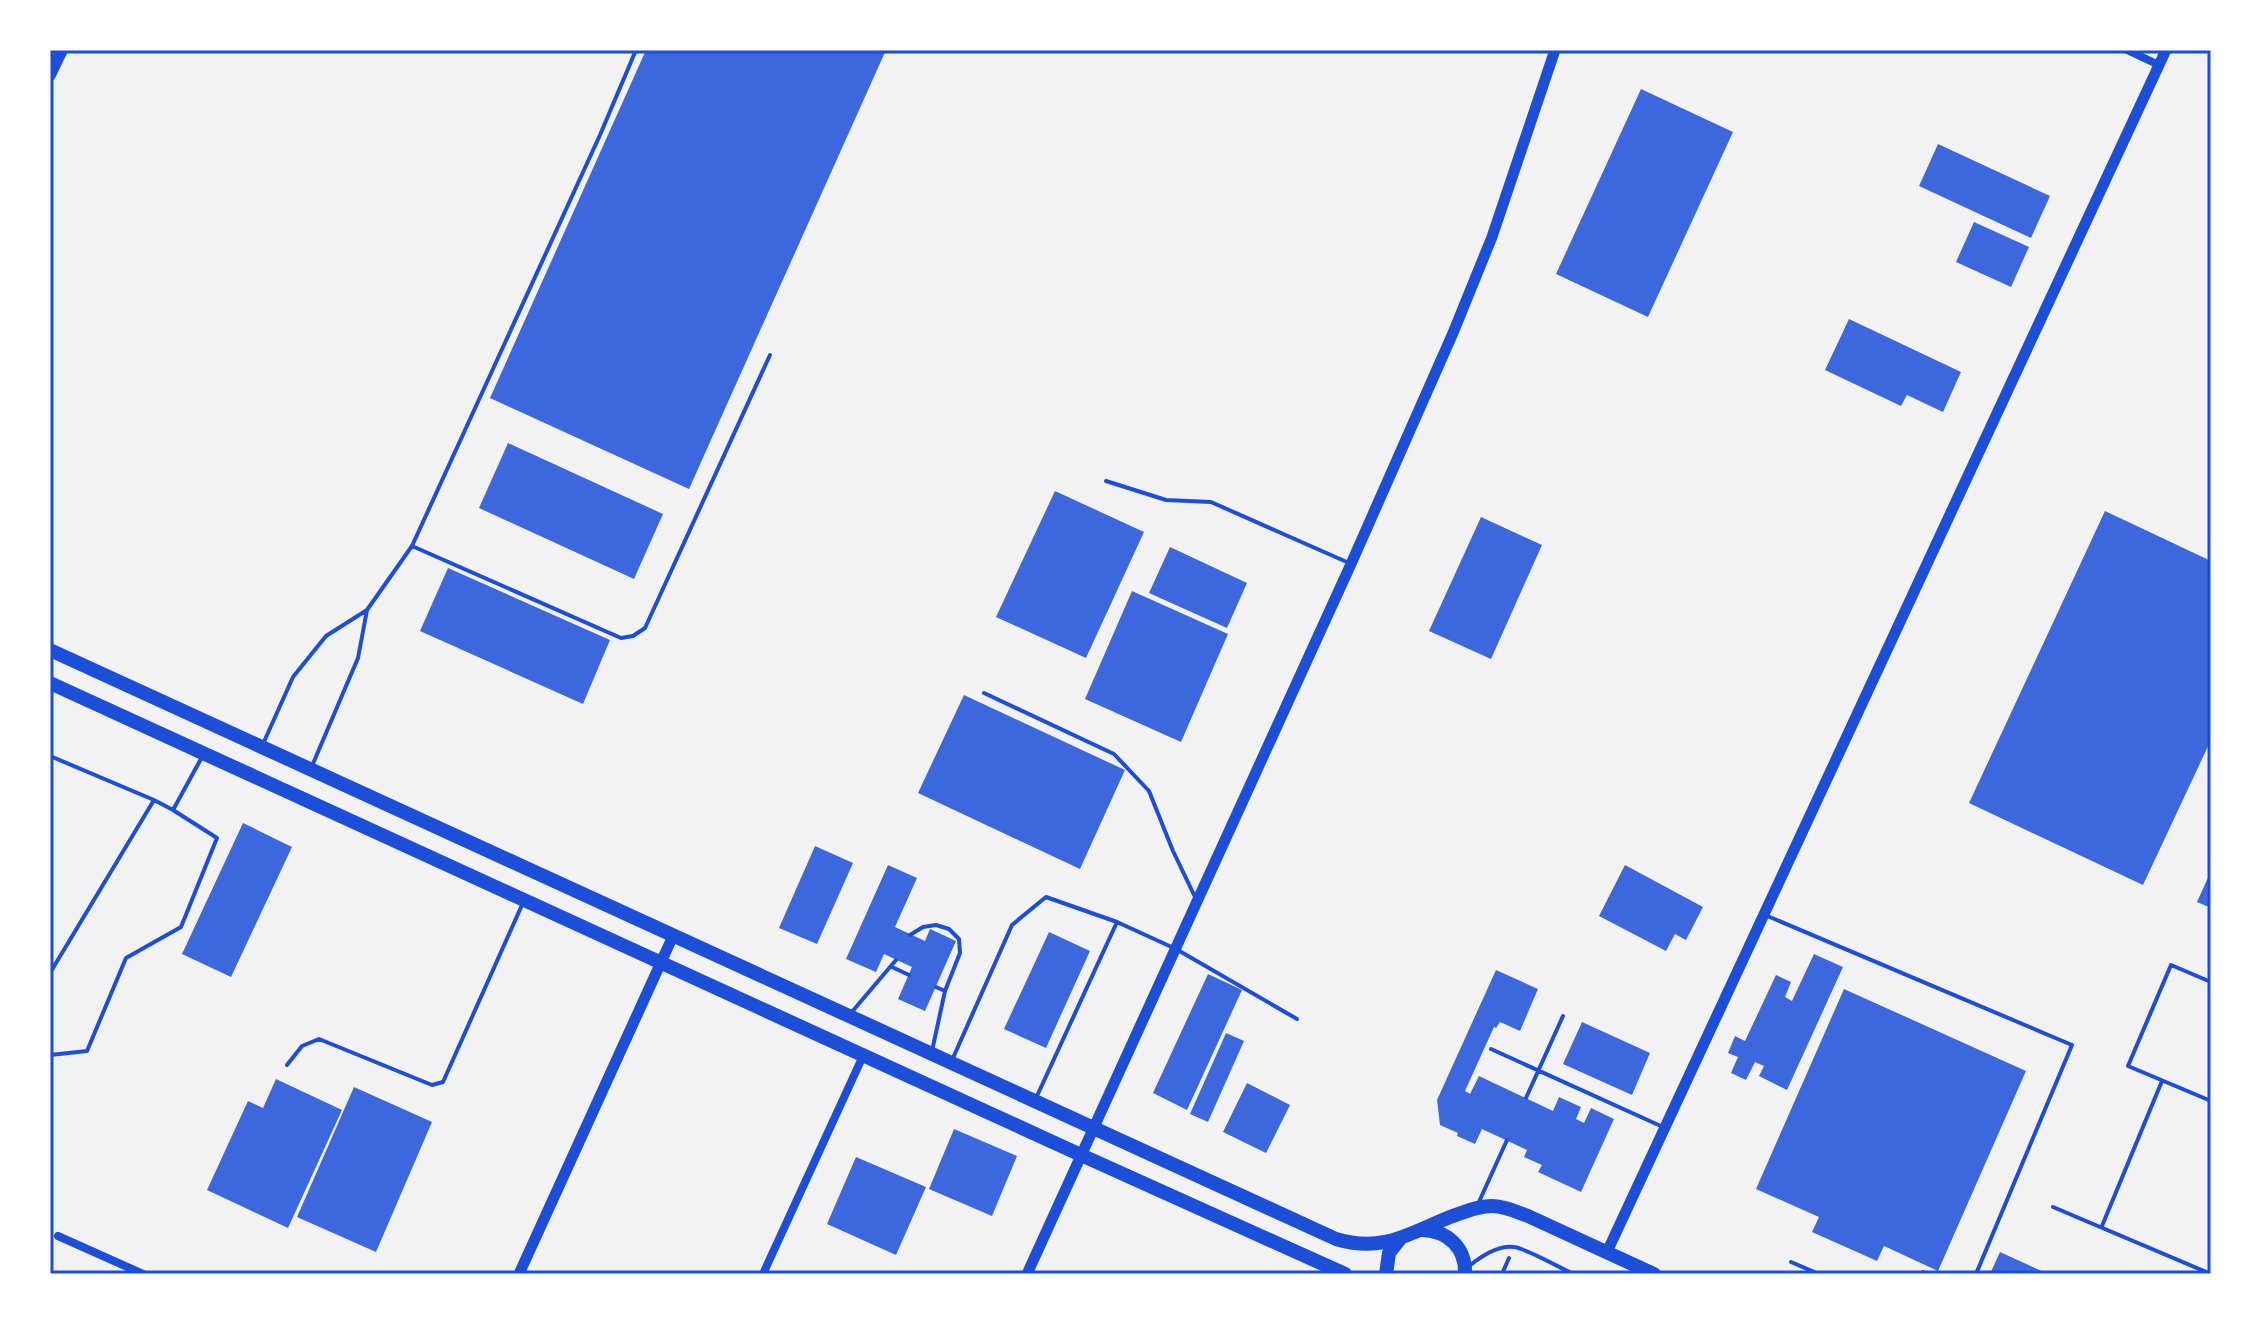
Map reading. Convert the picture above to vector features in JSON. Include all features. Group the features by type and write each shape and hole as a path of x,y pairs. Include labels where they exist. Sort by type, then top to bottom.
{"main road":[{"path":"50,75 62,50"},
{"path":"50,650 1336,1239 1357,1245 1378,1244 1400,1239 1477,1208 1494,1206 1510,1209 1654,1274"},
{"path":"50,683 1343,1273"},
{"path":"1418,1230 1435,1231 1451,1238 1462,1252 1466,1271"},
{"path":"1386,1274 1389,1253 1400,1239"}],"street":[{"path":"1027,1274 1351,564 1474,283 1555,50"},
{"path":"2127,50 2159,65"},
{"path":"1607,1252 2166,50"},
{"path":"519,1274 673,936"},
{"path":"763,1274 863,1056"},
{"path":"58,1236 143,1274"}],"lane":[{"path":"262,746 293,677 326,636 367,610 412,546 636,50"},
{"path":"412,546 621,638 633,636 645,628 770,355"},
{"path":"1106,481 1166,500 1211,502 1351,564"},
{"path":"311,769 358,658 367,610"},
{"path":"984,693 1114,754 1149,791 1197,902"},
{"path":"173,810 204,753"},
{"path":"50,756 154,800 217,838 181,927 126,958 87,1051 50,1055"},
{"path":"50,973 154,800"},
{"path":"950,1064 1012,925 1046,897 1117,922 1176,949 1297,1019"},
{"path":"287,1065 302,1046 319,1039 432,1085 443,1082 524,900"},
{"path":"1764,914 2072,1045 1976,1274"},
{"path":"1034,1102 1117,922"},
{"path":"910,935 923,927 936,925 949,929 959,939 960,953 945,991 931,1054"},
{"path":"849,1016 896,960"},
{"path":"2211,982 2171,965 2128,1066 2211,1101"},
{"path":"892,967 909,975"},
{"path":"936,987 945,991"},
{"path":"1526,1098 1563,1016"},
{"path":"1491,1049 1665,1128"},
{"path":"2101,1227 2162,1081"},
{"path":"1477,1208 1507,1140"},
{"path":"2053,1207 2211,1274"},
{"path":"1466,1271 1480,1257 1514,1247 1573,1274"},
{"path":"1791,1262 1819,1274"}],"path":[{"path":"1502,1274 1510,1256"}],"building":[{"path":"646,50 886,50 689,489 490,398"},
{"path":"1641,89 1733,132 1648,317 1556,274"},
{"path":"1938,144 2050,196 2031,238 1919,186"},
{"path":"1974,222 2029,247 2011,287 1956,262"},
{"path":"1849,319 1961,372 1943,412 1907,395 1901,406 1825,370"},
{"path":"508,443 663,514 634,579 479,508"},
{"path":"1055,491 1144,532 1086,658 996,617"},
{"path":"2105,511 2211,561 2211,740 2143,885 1969,803"},
{"path":"1481,517 1542,545 1491,659 1429,631"},
{"path":"1170,547 1247,583 1227,628 1149,593"},
{"path":"448,568 610,640 583,704 420,631"},
{"path":"1132,591 1228,634 1181,742 1085,699"},
{"path":"964,695 1125,770 1080,869 918,793"},
{"path":"243,823 292,847 231,977 182,954"},
{"path":"815,846 853,863 817,944 779,928"},
{"path":"888,865 917,878 895,927 925,941 930,929 956,941 925,1011 898,999 912,967 884,954 876,972 846,959"},
{"path":"1625,865 1703,907 1686,940 1675,934 1666,951 1599,916"},
{"path":"2211,871 2211,908 2197,902"},
{"path":"1049,932 1090,951 1046,1048 1004,1029"},
{"path":"1814,954 1843,967 1787,1090 1759,1076 1764,1066 1755,1062 1746,1080 1731,1073 1738,1057 1728,1053 1735,1036 1745,1041 1776,975 1791,982 1785,997 1792,1001"},
{"path":"1496,970 1538,989 1520,1031 1500,1022 1494,1027 1465,1091 1470,1094 1479,1076 1553,1111 1559,1097 1581,1107 1576,1119 1584,1123 1591,1108 1614,1119 1581,1192 1538,1172 1542,1165 1524,1157 1527,1150 1482,1129 1475,1144 1440,1125 1437,1100"},
{"path":"1208,974 1242,990 1187,1110 1153,1093"},
{"path":"1844,989 2026,1071 1938,1271 1884,1246 1877,1261 1812,1232 1819,1217 1756,1189"},
{"path":"1582,1022 1650,1053 1632,1095 1563,1064"},
{"path":"1226,1033 1244,1041 1208,1122 1190,1114"},
{"path":"276,1079 342,1110 288,1228 207,1190 248,1101 263,1108"},
{"path":"1247,1083 1290,1105 1266,1153 1223,1132"},
{"path":"354,1087 432,1122 376,1252 297,1217"},
{"path":"954,1129 1017,1156 992,1216 929,1189"},
{"path":"856,1157 926,1187 896,1255 827,1224"},
{"path":"2000,1252 2048,1274 1990,1274"}]}
